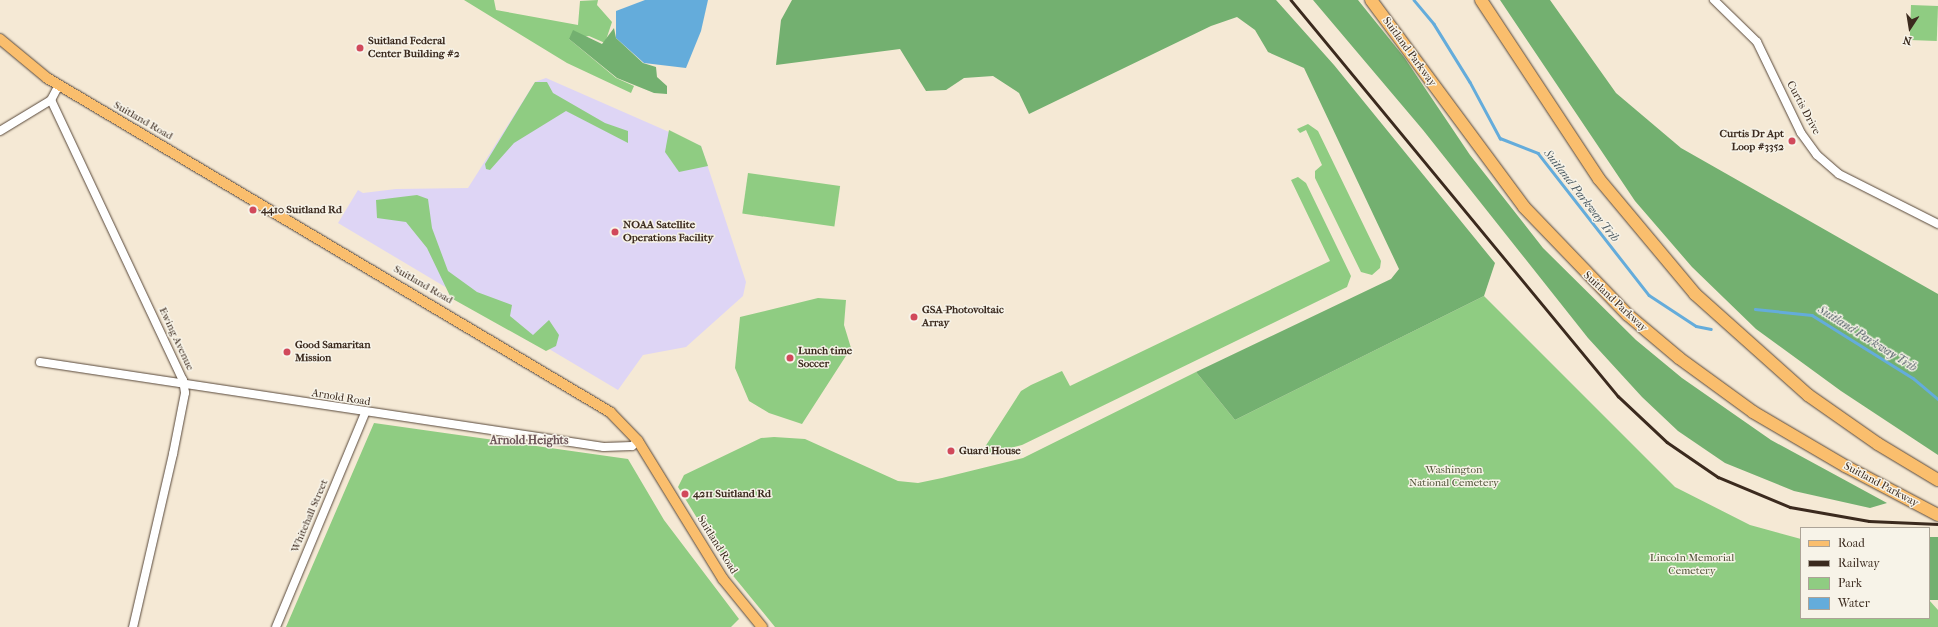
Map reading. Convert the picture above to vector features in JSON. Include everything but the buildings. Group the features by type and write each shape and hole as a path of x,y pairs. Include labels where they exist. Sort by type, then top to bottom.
{"highway":[{"name":"Suitland Parkway","path":"1371,0 1524,207 1628,315 1679,358 1753,412 1845,466 1938,515"},
{"path":"1481,0 1599,179 1695,294 1808,395 1878,444 1938,480"}],"main road":[{"name":"Suitland Road","path":"0,39 59,85 581,392 619,420 638,441 723,579 762,627"}],"street":[{"name":"Curtis Drive","path":"1714,0 1757,42 1801,133 1817,155 1839,174 1938,224"},
{"path":"0,131 51,100 59,85"},
{"name":"Ewing Avenue","path":"51,100 184,384 173,457 133,627"},
{"name":"Arnold Road","path":"40,362 173,379 184,384 365,413 604,446 632,446 638,441"},
{"name":"Whitehall Street","path":"276,627 365,413"}],"shaded area":[{"name":"NOAA Satellite Operations Facility","path":"546,78 701,146 746,282 743,296 686,347 643,355 618,390 338,223 358,190 363,193 396,189 468,188 535,82"}],"green space":[{"path":"464,0 494,0 496,10 578,25 580,1 598,0 597,5 612,22 605,43 589,36 569,39 616,78 634,86 631,93 567,63"},
{"path":"792,0 1276,0 1334,65 1495,263 1484,296 1235,420 1196,372 1391,279 1399,269 1304,68 1268,52 1255,30 1237,17 1211,26 1029,114 1019,93 993,76 964,78 946,90 926,91 900,49 776,65 781,20"},
{"path":"1313,0 1358,0 1404,57 1470,155 1543,248 1636,340 1682,378 1771,440 1887,503 1870,508 1794,491 1725,463 1678,431 1642,397 1588,338 1423,130"},
{"path":"1500,0 1550,0 1616,93 1681,148 1938,294 1938,455 1841,391 1756,329 1692,267 1635,201"},
{"path":"1911,5 1938,6 1937,41 1910,40"},
{"path":"614,28 616,38 643,63 656,67 657,77 667,86 667,94 654,93 617,78 569,39 573,30 602,44"},
{"path":"535,82 547,82 553,93 605,123 628,131 628,143 566,111 514,143 490,170 486,169 485,164"},
{"path":"1308,124 1318,131 1381,261 1380,268 1372,275 1361,272 1315,178 1315,171 1322,165 1306,130 1300,133 1297,129"},
{"path":"669,130 701,146 708,166 679,172 665,152"},
{"path":"748,173 840,186 834,227 742,214"},
{"path":"1298,177 1306,183 1351,276 1347,287 1022,445 985,455 983,450 1021,391 1031,385 1062,371 1070,386 1330,261 1291,180"},
{"path":"417,195 428,199 432,228 448,271 477,292 512,305 510,316 533,335 549,320 559,335 556,346 546,351 451,298 427,248 406,222 377,218 376,200"},
{"name":"Washington National Cemetery","path":"1484,296 1675,487 1750,525 1800,539 1800,619 1930,619 1930,601 1938,610 1938,627 775,627 730,572 678,487 684,475 761,438 774,437 805,439 898,481 918,483 942,478 1023,458 1196,372 1235,420"},
{"name":"Lunch time Soccer","path":"818,298 846,300 844,325 851,348 802,424 769,413 749,401 735,368 740,317"},
{"path":"374,423 628,459 664,520 739,619 731,627 286,627"},
{"path":"1930,537 1938,537 1938,600 1930,600"}],"water":[{"path":"645,0 708,0 701,31 686,68 644,63 616,38 616,11"}],"waterway":[{"name":"Suitland Parkway Trib","path":"1414,0 1434,24 1470,82 1500,138 1538,153 1649,295 1696,326 1711,329"},
{"name":"Suitland Parkway Trib","path":"1755,309 1812,315 1913,378 1938,399"}],"railway":[{"path":"1291,0 1618,396 1667,442 1718,477 1790,507 1869,521 1938,524"}],"place":[{"name":"Suitland Federal Center Building #2","path":"360,48"},
{"name":"Curtis Dr Apt Loop #3352","path":"1792,141"},
{"name":"4410 Suitland Rd","path":"253,210"},
{"name":"NOAA Satellite Operations Facility","path":"615,232"},
{"name":"GSA-Photovoltaic Array","path":"914,317"},
{"name":"Good Samaritan Mission","path":"287,352"},
{"name":"Lunch time Soccer","path":"790,358"},
{"name":"Guard House","path":"951,451"},
{"name":"4211 Suitland Rd","path":"685,494"}],"district":[{"name":"Arnold Heights","path":"529,441"}],"park label":[{"name":"Lincoln Memorial Cemetery","path":"1692,565"}]}
